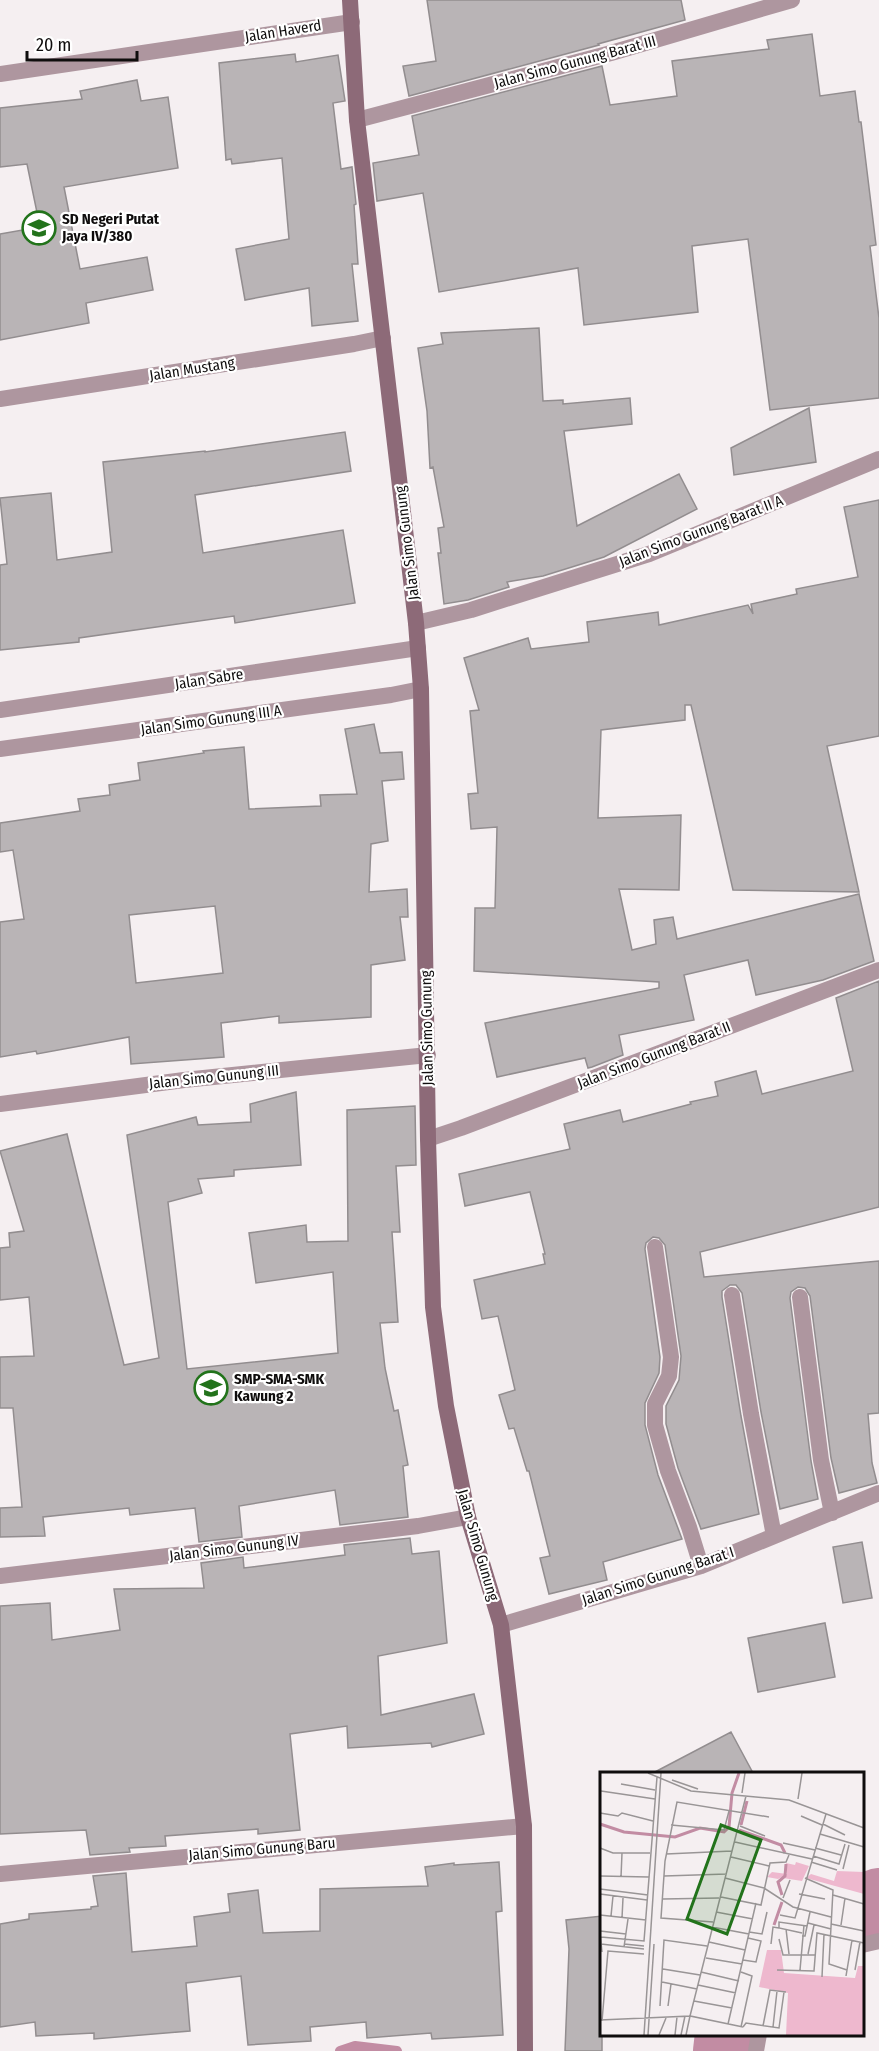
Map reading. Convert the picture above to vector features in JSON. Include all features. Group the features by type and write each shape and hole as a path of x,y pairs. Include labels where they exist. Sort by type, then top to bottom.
{"main road":[{"name":"Jalan Simo Gunung","path":"350,0 357,120 422,689 428,1139 433,1306 446,1406 468,1517 501,1625 524,1826 525,2051"}],"street":[{"name":"Jalan Simo Gunung Barat III","path":"357,120 611,53 792,0"},
{"name":"Jalan Haverd","path":"0,74 352,22"},
{"name":"Jalan Mustang","path":"0,399 383,338"},
{"name":"Jalan Simo Gunung Barat II A","path":"416,623 471,610 649,554 879,459"},
{"name":"Jalan Sabre","path":"0,710 418,648"},
{"name":"Jalan Simo Gunung III A","path":"0,749 422,689"},
{"name":"Jalan Simo Gunung Barat II","path":"428,1139 879,970"},
{"name":"Jalan Simo Gunung III","path":"0,1104 184,1080 428,1055"},
{"path":"655,1247 671,1357 669,1376 655,1404 655,1425 668,1471 701,1566"},
{"path":"732,1295 774,1536"},
{"path":"800,1297 821,1460 832,1513"},
{"name":"Jalan Simo Gunung Barat I","path":"501,1625 701,1566 879,1493"},
{"name":"Jalan Simo Gunung IV","path":"0,1576 418,1526 468,1517"},
{"name":"Jalan Simo Gunung Baru","path":"0,1874 524,1826"},
{"path":"864,1945 879,1941"},
{"path":"756,2051 759,2036"}],"building":[{"path":"427,0 681,0 685,20 409,96 403,66 436,61"},
{"path":"812,34 820,96 855,91 859,122 861,122 876,245 870,246 879,318 879,398 770,410 748,239 692,246 698,312 584,325 578,268 439,292 423,193 377,201 373,163 419,155 412,116 602,66 610,105 677,96 672,61 769,49 767,40"},
{"path":"295,54 296,62 338,55 345,101 333,103 341,169 352,167 358,264 352,264 358,321 312,326 309,288 245,300 236,249 289,239 282,158 232,164 231,159 226,160 219,63"},
{"path":"137,80 141,101 168,97 178,168 64,187 80,269 147,257 153,290 86,303 89,323 0,340 0,234 40,227 27,164 0,167 0,108 82,99 80,91"},
{"path":"539,328 543,401 563,400 563,404 630,398 632,424 564,431 577,526 679,474 697,509 604,557 543,576 507,582 509,587 468,600 444,604 438,553 441,553 438,528 444,527 433,467 430,468 427,411 418,348 443,344 441,333"},
{"path":"809,408 816,462 734,475 731,448"},
{"path":"345,432 351,471 195,495 203,553 343,530 355,603 235,623 234,616 79,638 79,642 0,650 0,565 7,564 0,498 51,493 57,560 112,552 103,462 205,452"},
{"path":"879,500 879,736 827,746 859,892 733,890 691,705 685,705 685,720 601,730 598,818 681,815 679,890 619,889 632,950 656,944 654,920 673,917 677,939 859,894 874,961 823,980 756,995 748,960 684,975 694,1020 619,1035 623,1055 592,1067 588,1068 585,1058 497,1077 485,1023 659,988 659,982 474,971 475,908 495,908 497,827 471,829 468,794 478,793 470,711 479,710 464,658 528,638 531,649 589,642 587,622 658,612 659,625 748,605 753,614 751,604 797,594 796,589 858,577 844,507"},
{"path":"374,724 380,753 402,752 404,779 382,781 388,841 371,844 369,892 407,889 408,917 400,917 405,960 371,965 371,1017 279,1023 279,1016 221,1023 224,1057 131,1064 129,1037 37,1054 36,1051 0,1057 0,922 24,919 13,850 0,852 0,823 80,811 78,799 110,795 109,785 140,780 138,763 204,753 203,751 244,747 249,809 321,806 320,795 357,794 345,729","holes":["215,906 223,973 136,983 129,915"]},
{"path":"879,981 879,1207 700,1252 704,1277 879,1261 879,1413 868,1414 872,1463 877,1483 839,1493 831,1458 810,1296 805,1288 798,1287 791,1292 790,1298 818,1499 780,1509 761,1412 742,1293 736,1285 730,1285 722,1291 722,1297 759,1514 701,1529 678,1468 666,1424 666,1406 679,1380 681,1356 665,1245 659,1238 653,1237 646,1243 645,1249 660,1357 659,1373 645,1403 645,1425 658,1475 682,1539 603,1562 607,1580 549,1594 540,1558 550,1556 529,1471 527,1471 514,1428 509,1429 499,1395 515,1390 498,1316 482,1319 474,1280 545,1264 543,1254 545,1254 530,1192 465,1206 459,1174 570,1149 564,1124 620,1110 623,1122 691,1104 690,1102 718,1096 715,1082 756,1071 762,1094 853,1071 836,998"},
{"path":"296,1092 301,1165 234,1170 234,1176 198,1179 202,1193 168,1202 187,1369 338,1353 333,1272 256,1283 249,1233 306,1225 307,1242 348,1241 347,1110 415,1106 416,1165 396,1166 400,1232 392,1232 398,1322 380,1323 385,1368 394,1411 398,1410 408,1465 403,1466 408,1517 340,1525 335,1490 239,1506 242,1537 199,1542 195,1508 130,1515 129,1508 43,1517 45,1536 0,1537 0,1508 22,1507 13,1408 0,1408 0,1357 34,1356 29,1297 0,1300 0,1248 10,1247 9,1233 24,1231 0,1151 67,1134 124,1365 159,1358 127,1135 196,1117 198,1125 251,1122 250,1104"},
{"path":"410,1538 412,1554 439,1551 447,1643 378,1656 381,1715 474,1694 484,1734 432,1747 431,1743 348,1748 347,1726 290,1734 300,1830 258,1834 258,1829 165,1836 166,1846 129,1848 130,1852 90,1855 86,1830 0,1834 0,1606 50,1603 52,1640 120,1630 114,1589 204,1588 201,1563 243,1557 244,1568 345,1555 344,1545"},
{"path":"862,1542 872,1598 843,1603 833,1547"},
{"path":"825,1623 835,1677 758,1692 748,1638"},
{"path":"731,1732 752,1772 655,1772"},
{"path":"499,1862 502,1911 496,1912 503,2035 432,2039 431,2033 367,2038 366,2022 310,2027 311,2041 248,2045 241,1976 186,1983 190,2031 94,2039 94,2033 36,2036 35,2022 0,2027 0,1924 29,1919 29,1914 91,1909 91,1907 98,1906 93,1876 126,1873 132,1952 197,1946 194,1917 230,1912 228,1894 258,1890 263,1933 320,1931 320,1889 428,1886 425,1867 454,1863 454,1865"},
{"path":"600,1916 602,2051 565,2051 569,1949 566,1920"}],"waterway":[{"path":"864,1908 879,1901"},
{"path":"726,2051 728,2036"},
{"path":"340,2051 355,2046 397,2051"}],"place":[{"name":"SD Negeri Putat Jaya IV/380","path":"39,228"},
{"name":"SMP-SMA-SMK Kawung 2","path":"211,1388"}]}
